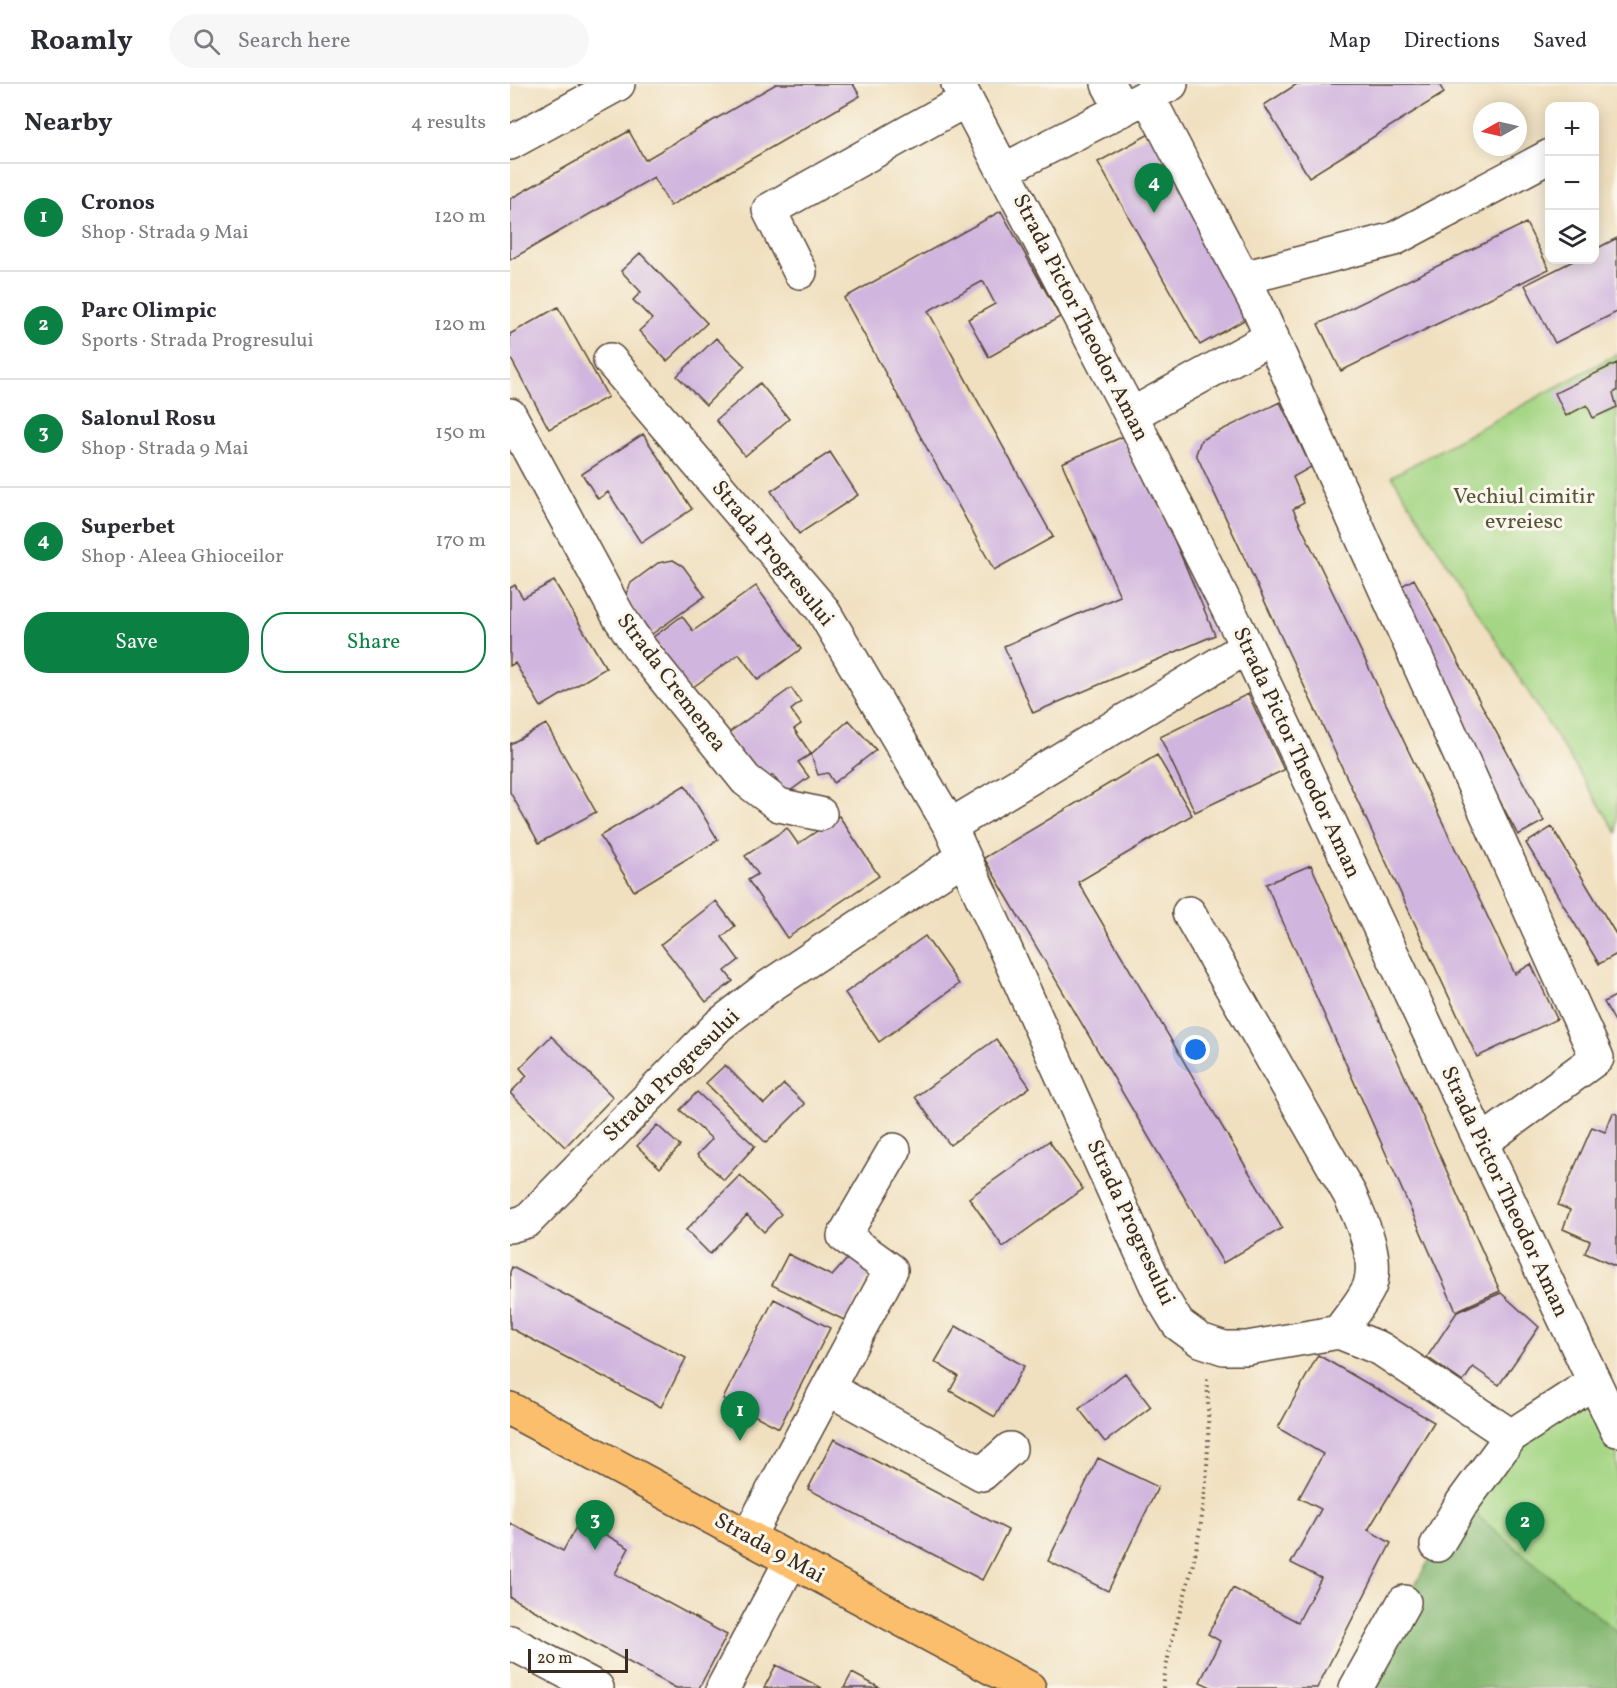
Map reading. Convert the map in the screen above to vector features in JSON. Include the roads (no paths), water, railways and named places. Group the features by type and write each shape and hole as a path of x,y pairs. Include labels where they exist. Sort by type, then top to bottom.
{"main road":[{"name":"Strada 9 Mai","path":"510,1409 1029,1688"}],"street":[{"path":"510,143 618,84"},
{"path":"801,272 768,210 962,92"},
{"name":"Strada Pictor Theodor Aman","path":"962,92 1131,415 1246,647 1617,1430"},
{"path":"1004,170 1137,94 1243,278 1272,337 1607,1051 1481,1143"},
{"path":"1243,278 1394,239 1545,159"},
{"path":"1131,415 1272,337"},
{"name":"Strada Progresului","path":"610,360 822,609 950,826 1161,1296 1178,1323 1205,1342 1224,1348 1247,1348 1339,1332"},
{"name":"Strada Cremenea","path":"510,415 618,615 640,648 746,780 779,804 820,814"},
{"path":"950,826 1246,647"},
{"name":"Strada Progresului","path":"510,1226 527,1221 719,1025 768,987 964,857"},
{"path":"1189,913 1350,1195 1364,1226 1372,1265 1370,1286 1339,1332 1381,1349 1511,1436"},
{"path":"748,1537 891,1270 844,1236 894,1150"},
{"path":"1437,1545 1462,1503 1511,1436 1593,1382"},
{"path":"829,1389 982,1474 1010,1449"},
{"path":"723,1688 791,1561"},
{"path":"1356,1688 1404,1602"},
{"path":"510,1642 597,1688"}],"place":[{"name":"Superbet","path":"1154,213"},
{"name":"Cronos","path":"740,1441"},
{"name":"Salonul Rosu","path":"595,1550"},
{"name":"Parc Olimpic","path":"1525,1552"}],"park label":[{"name":"Vechiul cimitir evreiesc","path":"1524,510"}]}
